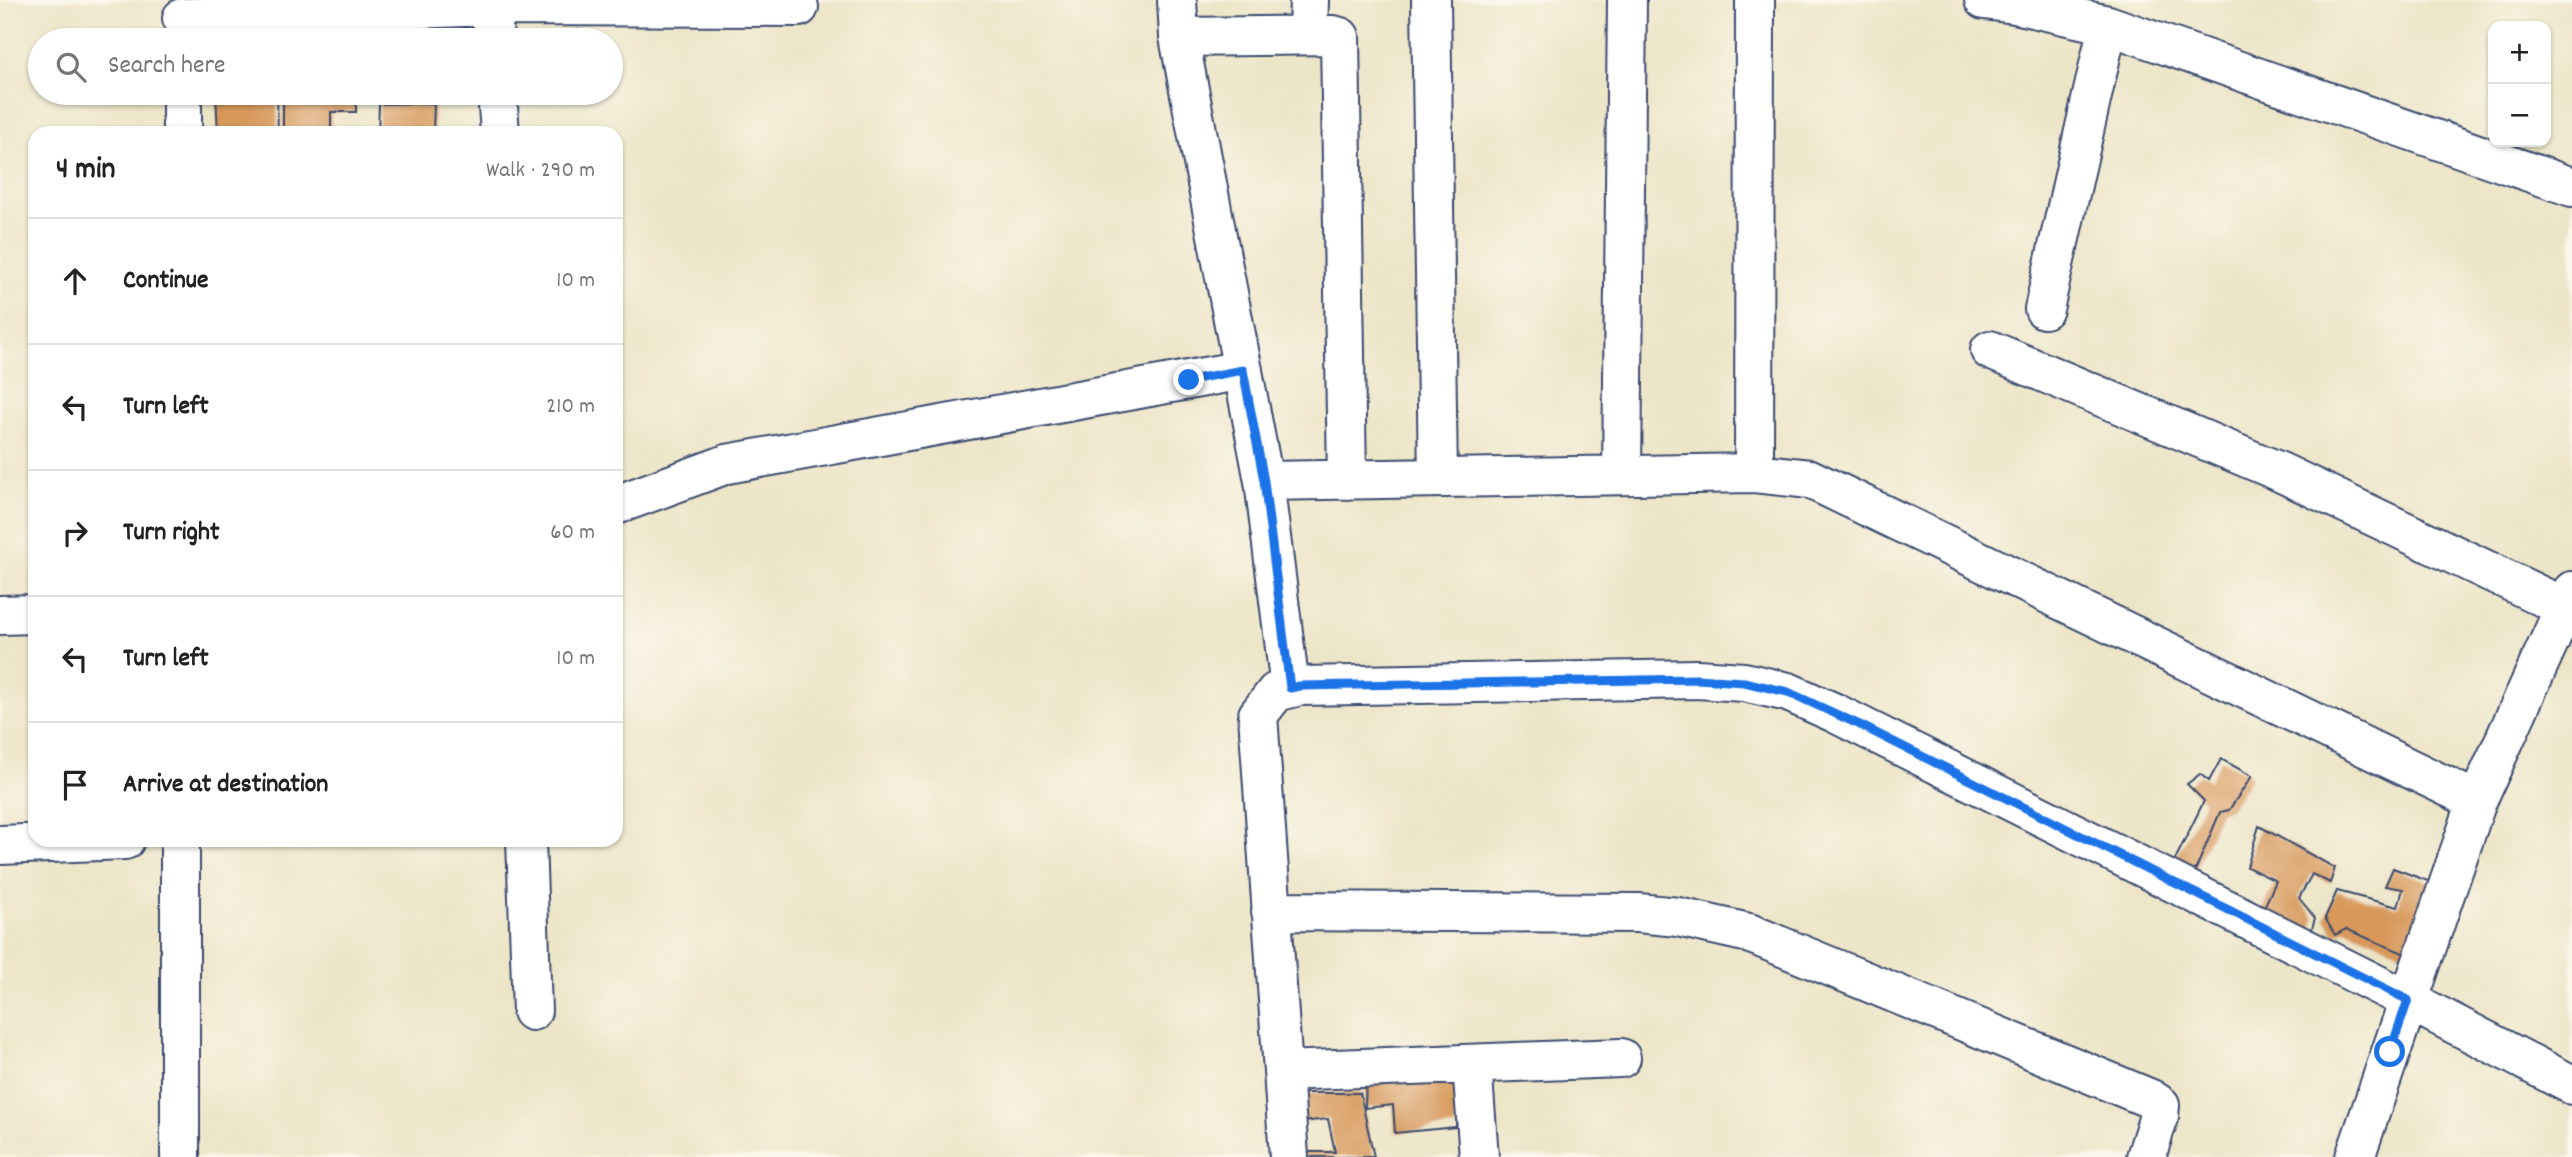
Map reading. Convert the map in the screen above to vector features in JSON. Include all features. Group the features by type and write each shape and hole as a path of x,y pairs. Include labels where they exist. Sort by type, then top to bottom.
{"street":[{"path":"1177,0 1179,37 1264,481 1290,688"},
{"path":"1431,0 1438,478"},
{"path":"1622,475 1628,0"},
{"path":"1755,0 1755,473"},
{"path":"1984,0 2015,4 2108,25 2572,187"},
{"path":"182,19 799,7"},
{"path":"1179,37 1308,18 1340,37 1347,480"},
{"path":"2044,309 2108,25"},
{"path":"182,105 182,126"},
{"path":"498,105 499,126"},
{"path":"1990,350 2278,471 2568,599 2477,801 2355,1157"},
{"path":"623,502 727,464 1243,370"},
{"path":"1264,481 1755,473 1810,479 2477,801"},
{"path":"0,615 28,614"},
{"path":"1289,1157 1258,715 1276,692 1300,686 1697,679 1744,682 1788,692 1860,725 2572,1085"},
{"path":"0,845 28,844"},
{"path":"180,847 180,1157"},
{"path":"526,847 532,1011"},
{"path":"1271,911 1638,913 1678,917 1749,933 2151,1099 2160,1105 2146,1157"},
{"path":"1283,1071 1621,1058"},
{"path":"1472,1064 1479,1157"}],"building":[{"path":"217,105 277,105 278,126 218,126"},
{"path":"283,105 356,105 356,112 331,112 331,126 283,126"},
{"path":"379,105 434,105 433,126 378,126"},
{"path":"2221,759 2252,776 2229,810 2220,812 2190,883 2170,870 2204,801 2187,784 2200,774 2209,781"},
{"path":"2259,826 2335,868 2330,883 2312,874 2299,898 2315,918 2309,938 2262,912 2276,881 2247,867"},
{"path":"2393,868 2428,881 2433,889 2410,956 2346,929 2335,935 2325,918 2337,891 2398,907 2403,889 2385,886"},
{"path":"1458,1075 1456,1127 1395,1133 1393,1105 1365,1108 1366,1077"},
{"path":"1300,1093 1360,1093 1374,1157 1303,1157 1302,1152 1335,1152 1328,1119 1301,1122"}],"route":[{"path":"1189,380 1243,370 1264,481 1290,688 1697,679 1744,682 1788,692 1860,725 2408,1000 2390,1052"}]}
